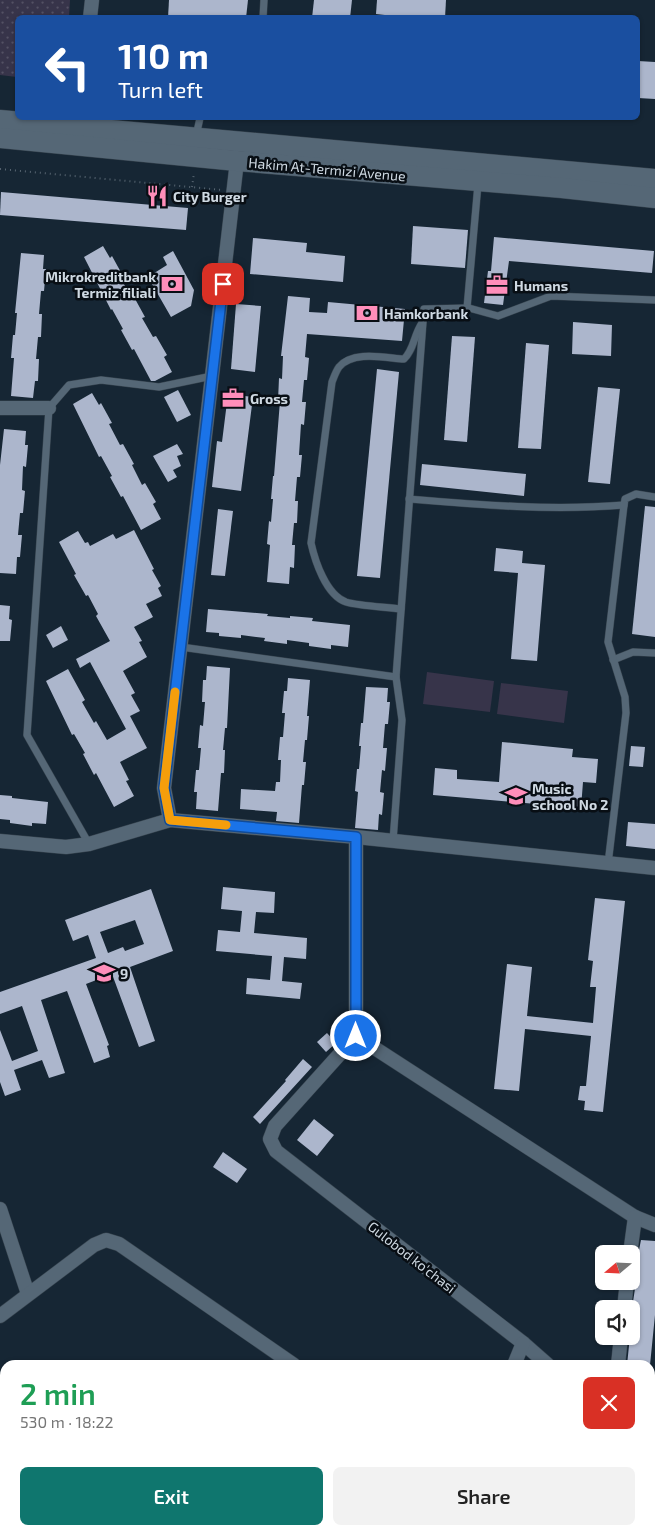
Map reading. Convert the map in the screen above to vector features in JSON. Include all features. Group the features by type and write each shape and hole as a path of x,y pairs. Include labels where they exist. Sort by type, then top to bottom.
{"main road":[{"name":"Hakim At-Termizi Avenue","path":"0,120 80,123 196,139 655,179"},
{"name":"Hakim At-Termizi Avenue","path":"0,138 655,198"}],"street":[{"path":"90,15 92,0"},
{"path":"170,820 164,788 237,161"},
{"path":"0,408 49,408"},
{"path":"0,841 66,847 89,844 170,820 655,868"},
{"path":"356,837 356,1036 635,1217 655,1225"},
{"name":"Gulobod ko'chasi","path":"356,1036 275,1126 270,1139 276,1150 542,1360"},
{"path":"0,1209 28,1294"},
{"path":"631,1245 635,1217"},
{"path":"0,1316 94,1245 106,1240 119,1244 287,1360"},
{"path":"516,1360 523,1343"},
{"path":"619,1360 620,1345"}],"lane":[{"path":"263,15 264,0"},
{"path":"196,139 200,120"},
{"path":"466,308 478,181"},
{"path":"393,841 402,720 396,677 424,309 466,308 498,316 551,296 655,300"},
{"path":"401,609 345,602 330,588 322,575 314,559 311,543 332,382 339,368 346,361 369,356 404,359 409,354 416,331 423,321"},
{"path":"89,844 27,735 49,408 70,385 101,380 159,387 212,376"},
{"path":"608,864 626,713 625,697 608,642 624,505 625,499 636,494 655,497"},
{"path":"409,499 524,508 583,508 624,505"},
{"path":"181,647 396,677"},
{"path":"613,660 633,652 655,653"}],"path":[{"path":"0,169 234,191"}],"shaded area":[{"path":"0,0 70,0 69,15 15,15 15,77 0,75"},
{"path":"427,672 494,681 490,712 423,704"},
{"path":"501,683 568,691 564,723 497,714"}],"building":[{"path":"169,0 248,0 246,15 168,15"},
{"path":"314,0 352,0 350,15 312,15"},
{"path":"377,0 446,0 445,15 376,14"},
{"path":"640,61 655,62 655,99 640,98"},
{"path":"1,192 188,208 186,230 0,215"},
{"path":"413,226 468,230 465,268 411,264"},
{"path":"494,237 654,251 652,273 509,261 503,305 484,303 488,271 491,271"},
{"path":"253,238 307,243 306,252 345,256 343,282 250,274"},
{"path":"103,246 110,258 112,256 123,276 120,277 145,317 142,318 153,337 156,336 167,355 164,357 172,372 155,381 151,381 134,349 132,350 121,330 123,329 111,310 84,257"},
{"path":"173,251 194,290 191,306 171,317 148,277 167,265 163,257"},
{"path":"21,253 44,255 43,269 46,269 44,291 41,291 39,314 42,314 41,337 38,337 36,359 39,359 38,381 35,381 33,398 11,396 14,358 11,358 13,335 15,335 17,313 15,313"},
{"path":"288,296 310,298 309,312 327,313 328,302 405,309 402,341 307,334 305,357 309,358 302,402 306,402 304,425 301,424 299,455 302,455 300,477 297,477 295,501 298,501 297,523 294,523 292,545 295,545 294,568 290,567 289,584 267,582 270,545 267,544 269,521 271,522 273,499 271,499 280,401 278,401 279,378 282,379 283,356 281,356"},
{"path":"236,304 261,306 255,372 231,369"},
{"path":"573,322 612,325 611,356 572,354"},
{"path":"452,336 475,337 467,442 444,440"},
{"path":"526,343 549,345 541,449 518,448"},
{"path":"377,369 399,372 380,578 357,576"},
{"path":"598,387 620,389 610,484 588,482"},
{"path":"178,390 191,415 177,422 164,397"},
{"path":"92,393 99,405 101,403 112,423 109,424 120,445 123,444 134,464 132,465 142,485 145,483 156,502 153,504 161,519 141,530 123,496 121,497 110,477 112,476 101,456 99,457 73,404"},
{"path":"228,394 253,397 241,491 212,487 217,441 222,442"},
{"path":"4,429 26,431 25,445 28,445 26,467 23,466 22,490 25,491 23,513 20,513 18,535 22,535 20,557 17,557 16,574 0,573 0,465"},
{"path":"177,444 183,454 177,456 181,466 173,470 177,477 168,482 153,456"},
{"path":"422,464 526,474 524,496 420,485"},
{"path":"645,506 655,507 655,637 632,634"},
{"path":"218,509 233,511 225,576 211,575"},
{"path":"134,530 154,569 152,570 161,586 158,588 162,596 146,604 153,617 134,627 142,641 139,642 147,657 123,671 135,693 131,695 140,711 130,716 147,748 120,762 129,780 126,781 134,796 114,807 96,773 94,775 83,754 85,753 74,734 72,735 46,681 68,669 85,700 82,702 94,723 96,721 107,740 126,729 90,662 80,668 76,659 110,641 96,616 98,614 88,595 86,596 74,575 76,574 59,542 78,531 85,543 88,542 90,546 113,534 116,539"},
{"path":"496,548 523,551 522,563 545,565 537,661 511,659 518,573 494,571"},
{"path":"0,605 10,606 9,619 12,620 10,641 0,641"},
{"path":"208,609 268,614 267,616 290,618 290,616 313,618 312,621 350,625 348,647 331,645 331,649 287,640 287,644 264,641 265,638 241,635 241,638 219,636 219,633 206,632"},
{"path":"61,626 68,640 53,648 46,635"},
{"path":"207,666 230,668 227,728 225,728 223,750 225,750 224,773 221,773 218,811 196,809 197,792 194,792 196,770 199,770 201,748 198,748 200,725 203,726 205,702 202,702 203,680 206,680"},
{"path":"288,678 310,680 307,740 305,740 303,762 306,762 299,823 276,821 277,812 240,809 241,789 275,791 276,782 280,782 281,760 278,760 280,737 283,737 285,713 282,713 284,691 287,691"},
{"path":"366,687 388,688 387,702 390,702 388,724 385,724 383,748 387,748 385,771 382,770 380,792 384,793 382,815 379,814 378,830 355,828 358,792 355,791 357,769 359,769 361,746 359,746"},
{"path":"502,742 573,749 572,757 598,759 596,783 583,782 581,808 433,795 435,768 457,770 457,779 499,782"},
{"path":"631,746 645,747 643,767 629,766"},
{"path":"0,795 48,802 46,824 32,823 32,826 10,823 10,820 0,819"},
{"path":"628,822 655,824 655,849 626,846"},
{"path":"223,887 275,892 274,913 256,912 254,933 307,938 306,959 284,957 282,981 302,983 300,999 246,994 247,978 270,980 272,956 216,951 218,930 240,932 242,911 221,909"},
{"path":"151,889 173,951 130,967 155,1041 139,1047 112,974 86,984 109,1045 107,1046 110,1057 94,1063 67,991 41,1000 65,1073 49,1078 42,1060 14,1070 21,1090 5,1096 0,1082 0,1030 12,1061 38,1051 22,1006 0,1014 0,992 96,958 88,935 73,941 65,920","holes":["135,920 144,944 125,951 123,947 108,953 100,932"]},
{"path":"595,898 625,901 603,1112 584,1110 585,1101 578,1100 580,1086 586,1086 591,1036 525,1029 519,1091 494,1089 507,964 532,967 527,1016 593,1023 596,987 590,987 593,961 588,960"},
{"path":"327,1033 336,1043 326,1052 317,1042"},
{"path":"303,1059 312,1067 260,1124 253,1117"},
{"path":"314,1119 334,1135 317,1156 297,1140"},
{"path":"223,1152 247,1169 237,1183 213,1167"},
{"path":"641,1240 655,1241 655,1315 650,1360 628,1360 629,1345 640,1345 640,1300 633,1300 635,1290 640,1290"}],"slow traffic":[{"path":"175,692 164,788 170,820 226,825"}],"place":[{"name":"City Burger","path":"157,196"},
{"name":"Mikrokreditbank Termiz filiali","path":"172,284"},
{"name":"Humans","path":"497,285"},
{"name":"Hamkorbank","path":"367,313"},
{"name":"Gross","path":"233,398"},
{"name":"Music school No 2","path":"516,796"},
{"name":"9","path":"104,973"}],"route":[{"path":"223,284 164,788 170,820 356,837 356,1036"}]}
